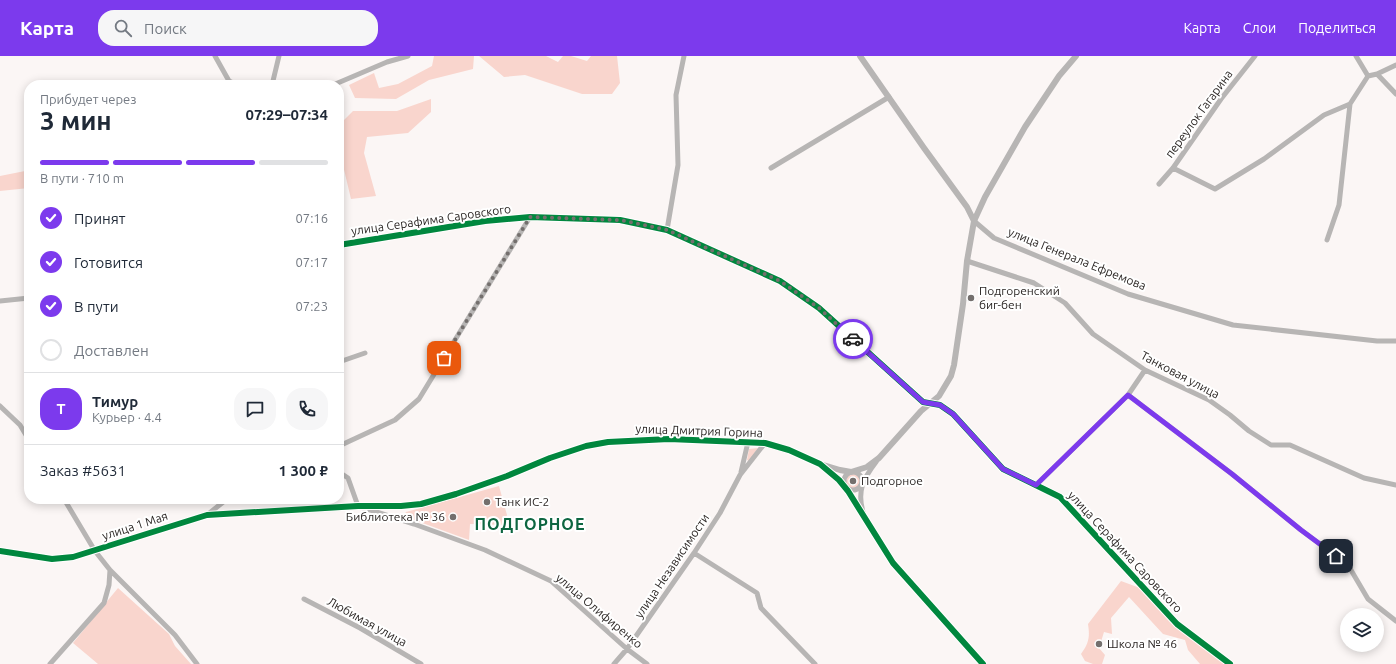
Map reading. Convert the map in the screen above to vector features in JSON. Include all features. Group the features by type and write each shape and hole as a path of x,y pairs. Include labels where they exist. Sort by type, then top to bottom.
{"street":[{"path":"215,56 228,80"},
{"path":"273,80 279,56"},
{"path":"344,80 387,62 408,56"},
{"path":"667,230 678,165 676,95 684,56"},
{"name":"улица Генерала Ефремова","path":"860,56 967,207 974,221 994,238 1128,294 1233,325 1377,341 1396,341"},
{"path":"878,458 860,487 856,490 849,490 843,484 844,477 846,475 867,467 878,458 931,402 939,396 946,386 954,365 963,304 966,261 974,221 985,198 1025,128 1059,76 1076,56"},
{"name":"переулок Гагарина","path":"1159,184 1173,168 1221,99 1255,56"},
{"path":"1356,56 1368,76"},
{"path":"1327,240 1339,205 1350,104 1368,76 1377,74 1396,65"},
{"path":"1377,74 1396,94"},
{"path":"771,168 889,97"},
{"path":"1173,168 1215,189 1264,159 1324,115 1350,104"},
{"path":"344,444 395,420 419,399 530,217"},
{"name":"улица Серафима Саровского","path":"344,244 485,221 530,217 620,220 667,230 780,281 819,308 923,402 931,402 940,405 953,414 1003,469 1060,497 1177,624 1230,664"},
{"name":"Танковая улица","path":"966,261 1034,283 1065,303 1092,334 1145,370 1209,400 1249,431 1271,445 1290,445 1364,478 1396,485"},
{"path":"0,301 24,299"},
{"path":"344,360 365,353"},
{"path":"1036,485 1128,395 1145,370"},
{"path":"1128,395 1232,474 1301,530 1348,564 1368,600 1396,621"},
{"path":"0,406 20,425 24,432"},
{"name":"улица Дмитрия Горина","path":"420,504 456,494 550,458 586,446 608,442 669,439 765,443 789,450 820,464 845,486 893,563 983,664"},
{"path":"740,475 748,442"},
{"path":"740,475 765,443"},
{"path":"820,464 860,475 862,484 861,500 864,517"},
{"path":"344,475 348,478 358,506"},
{"name":"улица Независимости","path":"614,664 627,649 694,553 720,513 740,475"},
{"path":"67,504 95,551 110,570 175,635 197,664"},
{"path":"207,515 221,504"},
{"name":"улица 1 Мая","path":"0,551 52,559 73,557 207,515 358,506 401,506 420,504"},
{"name":"улица Олифиренко","path":"358,506 414,524 485,550 551,581 627,649 647,664"},
{"path":"694,553 757,593 761,608 815,664"},
{"path":"50,664 104,603 109,585 110,570"},
{"name":"Любимая улица","path":"304,599 360,628 421,664"}],"shaded area":[{"path":"434,56 474,56 473,69 429,80 396,99 355,98 349,85 374,73 379,88 398,84 432,66"},
{"path":"479,56 546,56 558,62 563,56 571,56 587,61 591,56 617,56 620,83 612,94 582,94 525,75 504,77"},
{"path":"431,99 431,112 408,133 367,137 364,153 376,196 351,199 344,170 344,120 353,111 397,111"},
{"path":"24,171 24,189 0,191 0,176"},
{"path":"758,448 749,461 747,460 749,449"},
{"path":"853,474 858,476 860,481 858,486 853,488 848,486 846,481 848,476"},
{"path":"499,486 507,515 504,525 470,524 469,540 404,515 406,512"},
{"path":"1121,581 1148,591 1224,664 1200,664 1188,650 1185,640 1163,634 1129,597 1111,618 1112,634 1104,632 1099,648 1105,655 1102,664 1093,664 1085,661 1081,654 1088,640 1088,624"},
{"path":"118,588 169,634 175,646 191,664 98,664 73,643"}],"cycle path":[{"path":"344,244 485,221 530,217 620,220 667,230 780,281 819,308 923,402 940,405 953,414 1003,469 1060,497 1177,624 1230,664"},
{"path":"0,551 52,559 73,557 207,515 358,506 401,506 421,504 456,494 507,476 550,458 586,446 608,442 669,439 765,443 789,450 820,464 839,480 848,491 893,563 983,664"}],"way so far":[{"path":"444,358 530,217 620,220 667,230 780,281 819,308 853,339"}],"place":[{"name":"Подгоренский биг-бен","path":"971,298"},
{"name":"Подгорное","path":"853,481"},
{"name":"Танк ИС-2","path":"487,502"},
{"name":"Библиотека № 36","path":"453,517"},
{"name":"Школа № 46","path":"1099,644"}],"district":[{"name":"ПОДГОРНОЕ","path":"530,524"}],"route":[{"path":"853,339 923,402 931,402 940,405 953,414 1003,469 1036,485 1128,395 1336,556"}]}
